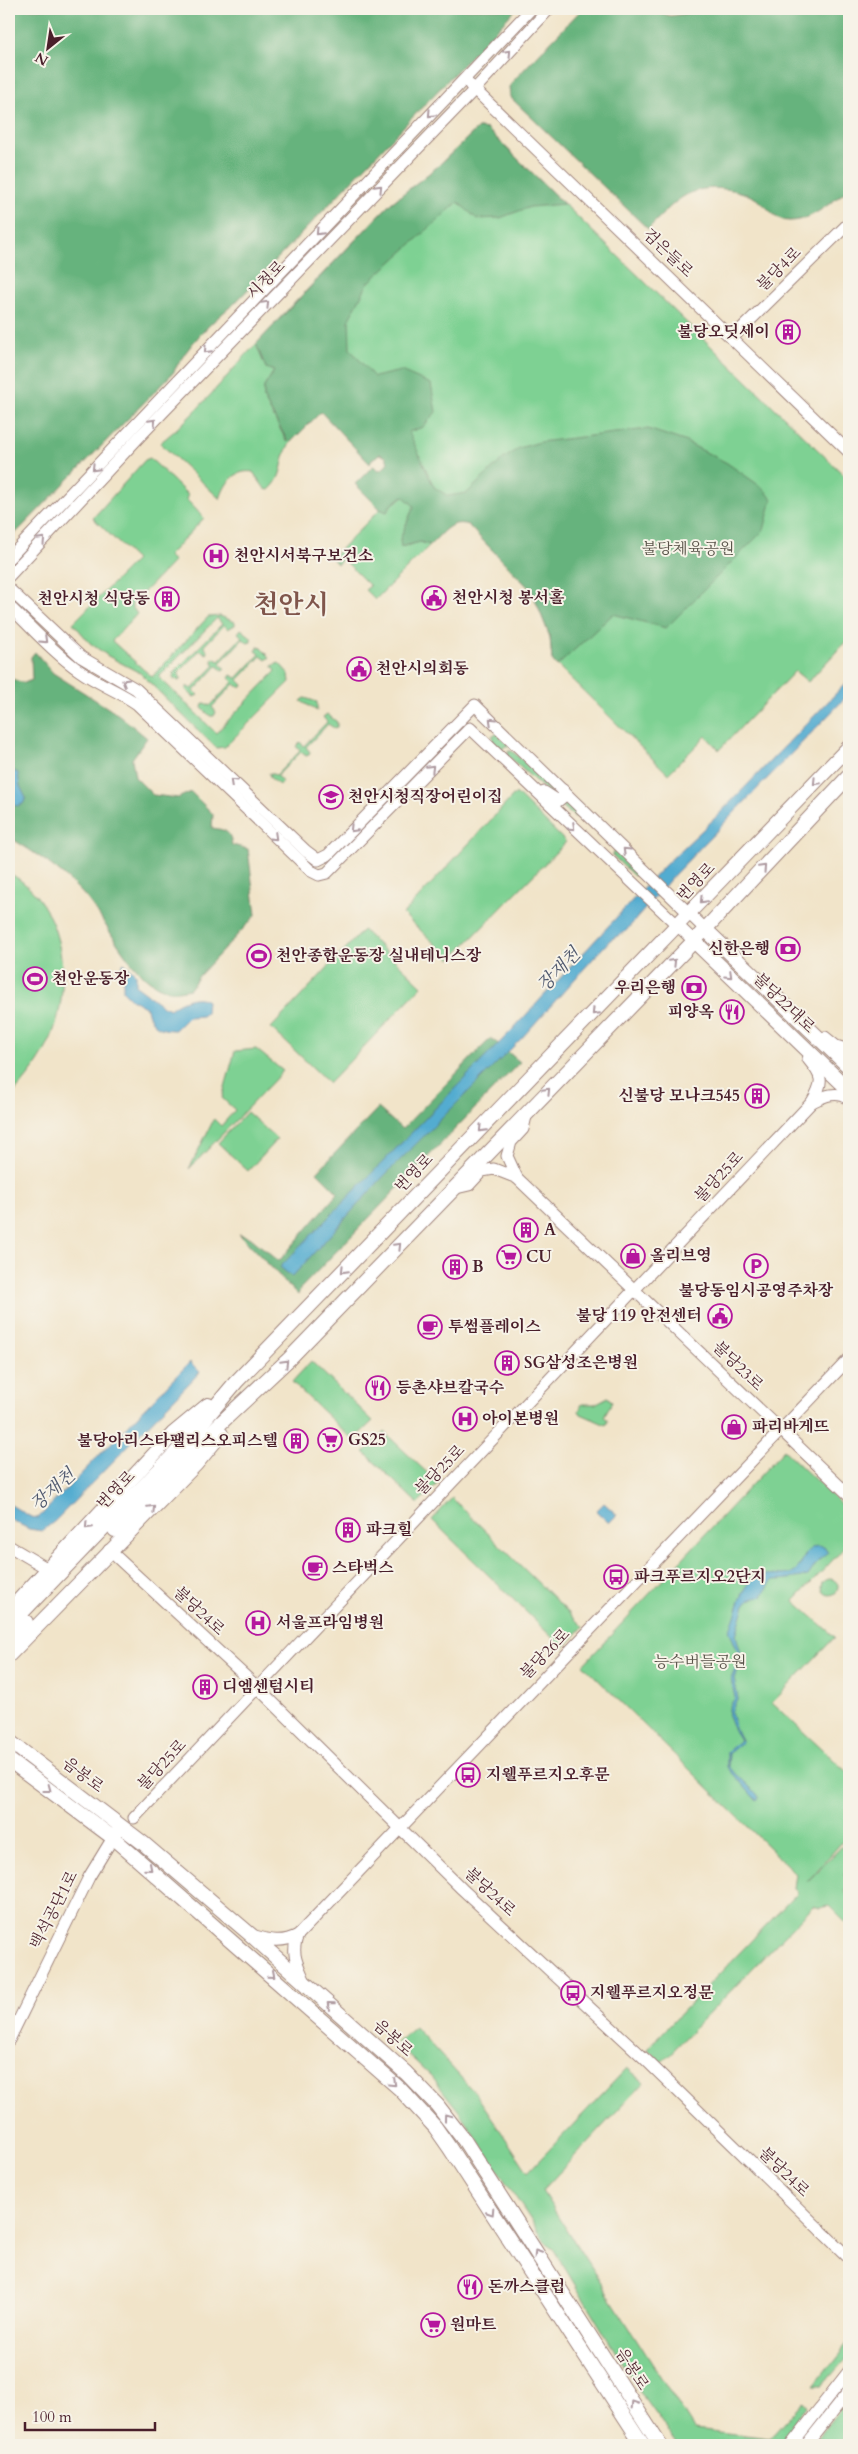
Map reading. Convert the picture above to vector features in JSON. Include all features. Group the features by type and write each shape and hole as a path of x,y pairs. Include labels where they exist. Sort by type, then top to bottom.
{"main road":[{"name":"번영로","path":"9,1626 184,1444 236,1382 690,914 849,747"},
{"name":"번영로","path":"15,1641 194,1448 250,1397 694,941 849,776"},
{"name":"불당22대로","path":"705,929 849,1067"},
{"name":"불당22대로","path":"694,941 849,1090"},
{"path":"9,1611 173,1434 236,1382"},
{"path":"9,1655 15,1641 196,1464 250,1397"},
{"path":"9,1661 15,1641"},
{"path":"9,1733 14,1760"},
{"name":"음봉로","path":"9,1741 14,1760 112,1837 400,2089 434,2127 643,2445"},
{"name":"음봉로","path":"14,1760 105,1813 121,1825 251,1935 406,2073 437,2105 464,2140 660,2445"}],"street":[{"name":"시청로","path":"9,558 531,9"},
{"name":"시청로","path":"9,576 146,429 475,89 549,9"},
{"name":"검은들로","path":"464,79 849,452"},
{"name":"불당4로","path":"732,338 849,223"},
{"path":"9,589 81,657 136,689 318,860 328,855 475,705 705,929"},
{"path":"9,606 76,669 137,704 292,855 319,875 327,874 470,728 677,927 694,941"},
{"path":"506,762 505,751 510,748 531,765 540,767"},
{"path":"525,781 535,784 554,800 563,798 563,790"},
{"path":"815,1034 829,1038 836,1046 849,1050"},
{"path":"804,1047 808,1059 817,1068 821,1077 819,1089 812,1102"},
{"path":"812,1102 827,1094 841,1094 849,1099"},
{"name":"불당25로","path":"134,1818 812,1102"},
{"path":"517,1178 508,1156 511,1142 523,1129 528,1110"},
{"path":"452,1189 469,1185 482,1171 494,1168 517,1178"},
{"name":"불당23로","path":"517,1178 636,1289 849,1495"},
{"name":"불당26로","path":"298,1935 849,1359"},
{"path":"9,1546 48,1569"},
{"name":"불당24로","path":"109,1550 256,1687 402,1828 462,1889 644,2059 849,2258"},
{"path":"105,1813 125,1819 134,1818 134,1825 143,1843"},
{"name":"백석공단1로","path":"9,2040 89,1877 121,1825"},
{"path":"251,1935 277,1942 288,1940 298,1935"},
{"path":"298,1935 293,1954 306,1984"},
{"path":"791,2445 849,2371"},
{"path":"806,2445 849,2391"}],"green space":[{"path":"9,9 516,9 235,303 200,335 173,373 17,532 9,536"},
{"path":"582,9 649,9 670,16 691,13 695,9 849,9 849,189 828,205 806,218 789,221 780,219 751,196 734,190 712,188 700,190 673,204 648,229 510,97 509,87 514,80"},
{"name":"불당체육공원","path":"478,128 487,129 849,480 849,638 808,682 795,671 719,750 706,736 668,774 552,660 550,637 532,591 274,324 390,204 437,167"},
{"path":"478,128 487,129 564,204 530,207 500,218 477,219 458,202 368,283 349,319 350,349 374,377 401,371 431,384 436,412 423,427 409,432 434,487 448,496 467,493 502,460 519,448 540,442 648,429 684,441 727,463 763,488 772,499 764,530 666,628 613,614 557,666 552,660 550,637 532,591 468,525 456,524 447,528 430,545 420,542 401,547 400,539 414,506 403,496 390,506 387,512 380,509 355,484 373,466 379,470 383,469 388,462 386,457 380,454 372,459 370,464 321,412 292,441 287,440 264,399 264,387 274,371 266,368 256,344 390,204 437,167"},
{"path":"256,344 266,368 274,371 264,387 264,399 286,440 292,441 285,454 278,478 269,490 265,489 253,472 241,473 232,478 220,499 160,443 198,408"},
{"path":"150,458 188,495 186,499 204,518 168,556 174,561 131,605 137,614 112,641 152,677 208,617 220,616 235,622 235,625 228,629 224,625 204,646 208,652 207,654 200,650 178,673 181,679 179,681 173,678 174,672 222,624 217,618 159,677 216,733 276,671 272,666 279,663 289,674 290,682 225,747 216,748 140,673 108,656 90,643 73,623 136,560 93,518 145,460"},
{"path":"404,496 414,506 405,527 401,547 420,542 430,545 375,600 365,590 370,586 343,559 337,564 332,558 380,509 387,512 390,506"},
{"path":"241,629 251,637 251,642 248,643 243,639 220,663 225,669 222,670 217,666 194,691 198,695 194,697 186,690 186,686 192,689 215,665 212,661 213,658 219,661 242,637 238,633"},
{"path":"259,646 270,657 266,660 261,656 238,680 243,685 241,688 234,684 212,707 216,712 214,716 210,716 202,708 203,704 205,703 210,706 233,682 229,678 231,675 237,678 260,654 256,651"},
{"path":"35,652 53,673 119,715 147,738 132,759 135,777 153,795 178,798 191,792 213,814 212,828 226,832 230,837 232,845 248,849 256,915 199,976 190,989 171,991 157,986 144,976 132,964 82,893 57,869 9,837 9,678 24,683 32,680 31,657"},
{"path":"305,698 317,702 317,711 301,701"},
{"path":"327,714 337,722 337,727 334,728 328,724 306,747 310,752 309,755 306,756 301,752 277,776 282,782 280,785 274,782 269,773 276,775 300,751 296,746 300,742 304,746 327,722 323,717"},
{"path":"497,733 510,746 505,746 502,750 493,741 492,736"},
{"path":"508,751 512,751 562,795 554,798 508,756"},
{"path":"516,793 566,842 451,959 403,914"},
{"path":"567,799 579,812 575,817 556,802"},
{"path":"615,850 639,871 634,876 612,855"},
{"name":"천안운동장","path":"9,873 28,887 42,904 53,924 62,970 62,994 58,1017 43,1054 33,1070 9,1098"},
{"path":"363,930 422,986 329,1083 271,1028"},
{"path":"491,1038 520,1062 300,1289 298,1295 239,1234 251,1238 279,1261 338,1193 317,1172 378,1108 402,1129"},
{"path":"256,1049 283,1071 189,1169 214,1119 221,1126 235,1110 222,1098 235,1051"},
{"path":"247,1112 277,1139 248,1171 218,1143"},
{"path":"311,1361 373,1421 353,1440 292,1382"},
{"path":"608,1397 612,1402 604,1416 608,1421 606,1425 581,1414 579,1411 582,1404 595,1404"},
{"path":"384,1432 438,1483 418,1504 364,1452"},
{"name":"능수버들공원","path":"784,1450 849,1512 849,1543 794,1601 835,1637 772,1703 849,1774 849,1834 807,1882 849,1839 849,1868 844,1874 847,1887 844,1891 849,1896 849,1926 829,1906 820,1908 813,1906 662,2062 647,2049 798,1892 794,1888 796,1874 583,1665"},
{"path":"452,1498 583,1627 563,1648 432,1520"},
{"path":"827,1579 833,1579 838,1584 836,1593 827,1595 822,1590 822,1584"},
{"path":"415,2027 476,2094 528,2172 627,2068 644,2082 542,2191 694,2429 770,2438 803,2401 807,2406 794,2422 780,2445 678,2445 637,2388 554,2250 544,2240 458,2110 432,2077 396,2043"},
{"path":"849,2341 849,2355 822,2386 814,2386"},
{"path":"849,2398 849,2439 841,2445 811,2445"}],"water":[{"path":"849,680 849,694 674,875 625,932 610,940 520,1040 383,1177 292,1277 280,1267 511,1031 665,865 716,817"},
{"path":"9,769 18,773 20,786 26,798 23,804 17,806 9,804"},
{"path":"124,963 136,974 136,986 163,1006 170,1009 183,1001 198,998 207,1001 206,1013 202,1016 188,1017 175,1030 159,1028 150,1019 147,1008 131,999 123,991 123,976 119,968"},
{"path":"190,1362 200,1372 55,1521 42,1531 29,1529 9,1519 9,1504 31,1517 38,1518"},
{"path":"604,1503 617,1515 609,1523 596,1511"},
{"path":"817,1546 824,1547 828,1553 819,1560 808,1576 773,1580 762,1596 749,1600 745,1605 736,1635 743,1661 734,1678 738,1698 731,1712 735,1728 742,1742 729,1753 728,1766 757,1794 759,1798 757,1801 727,1767 727,1752 740,1740 731,1725 728,1713 735,1698 731,1679 740,1657 729,1630 741,1597 750,1583 756,1578 765,1575 792,1573 798,1568 809,1550"}],"place":[{"name":"불당오딧세이","path":"788,332"},
{"name":"천안시서북구보건소","path":"216,556"},
{"name":"천안시청 봉서홀","path":"434,598"},
{"name":"천안시청 식당동","path":"167,599"},
{"name":"천안시의회동","path":"359,669"},
{"name":"천안시청직장어린이집","path":"331,797"},
{"name":"신한은행","path":"788,949"},
{"name":"천안종합운동장 실내테니스장","path":"259,956"},
{"name":"천안운동장","path":"35,979"},
{"name":"우리은행","path":"694,988"},
{"name":"피양옥","path":"732,1012"},
{"name":"신불당 모나크545","path":"757,1096"},
{"name":"A","path":"526,1230"},
{"name":"올리브영","path":"633,1256"},
{"name":"CU","path":"509,1257"},
{"name":"불당동임시공영주차장","path":"756,1266"},
{"name":"B","path":"455,1267"},
{"name":"불당 119 안전센터","path":"720,1316"},
{"name":"투썸플레이스","path":"430,1327"},
{"name":"SG삼성조은병원","path":"507,1363"},
{"name":"등촌샤브칼국수","path":"378,1388"},
{"name":"아이본병원","path":"465,1419"},
{"name":"파리바게뜨","path":"734,1427"},
{"name":"GS25","path":"330,1440"},
{"name":"불당아리스타팰리스오피스텔","path":"296,1441"},
{"name":"파크힐","path":"348,1530"},
{"name":"스타벅스","path":"315,1568"},
{"name":"파크푸르지오2단지","path":"616,1577"},
{"name":"서울프라임병원","path":"258,1623"},
{"name":"디엠센텀시티","path":"205,1687"},
{"name":"지웰푸르지오후문","path":"468,1775"},
{"name":"지웰푸르지오정문","path":"573,1993"},
{"name":"돈까스클럽","path":"470,2287"},
{"name":"원마트","path":"433,2325"}],"district":[{"name":"천안시","path":"291,604"}],"water label":[{"name":"장재천","path":"559,970"},
{"name":"장재천","path":"53,1490"}]}
